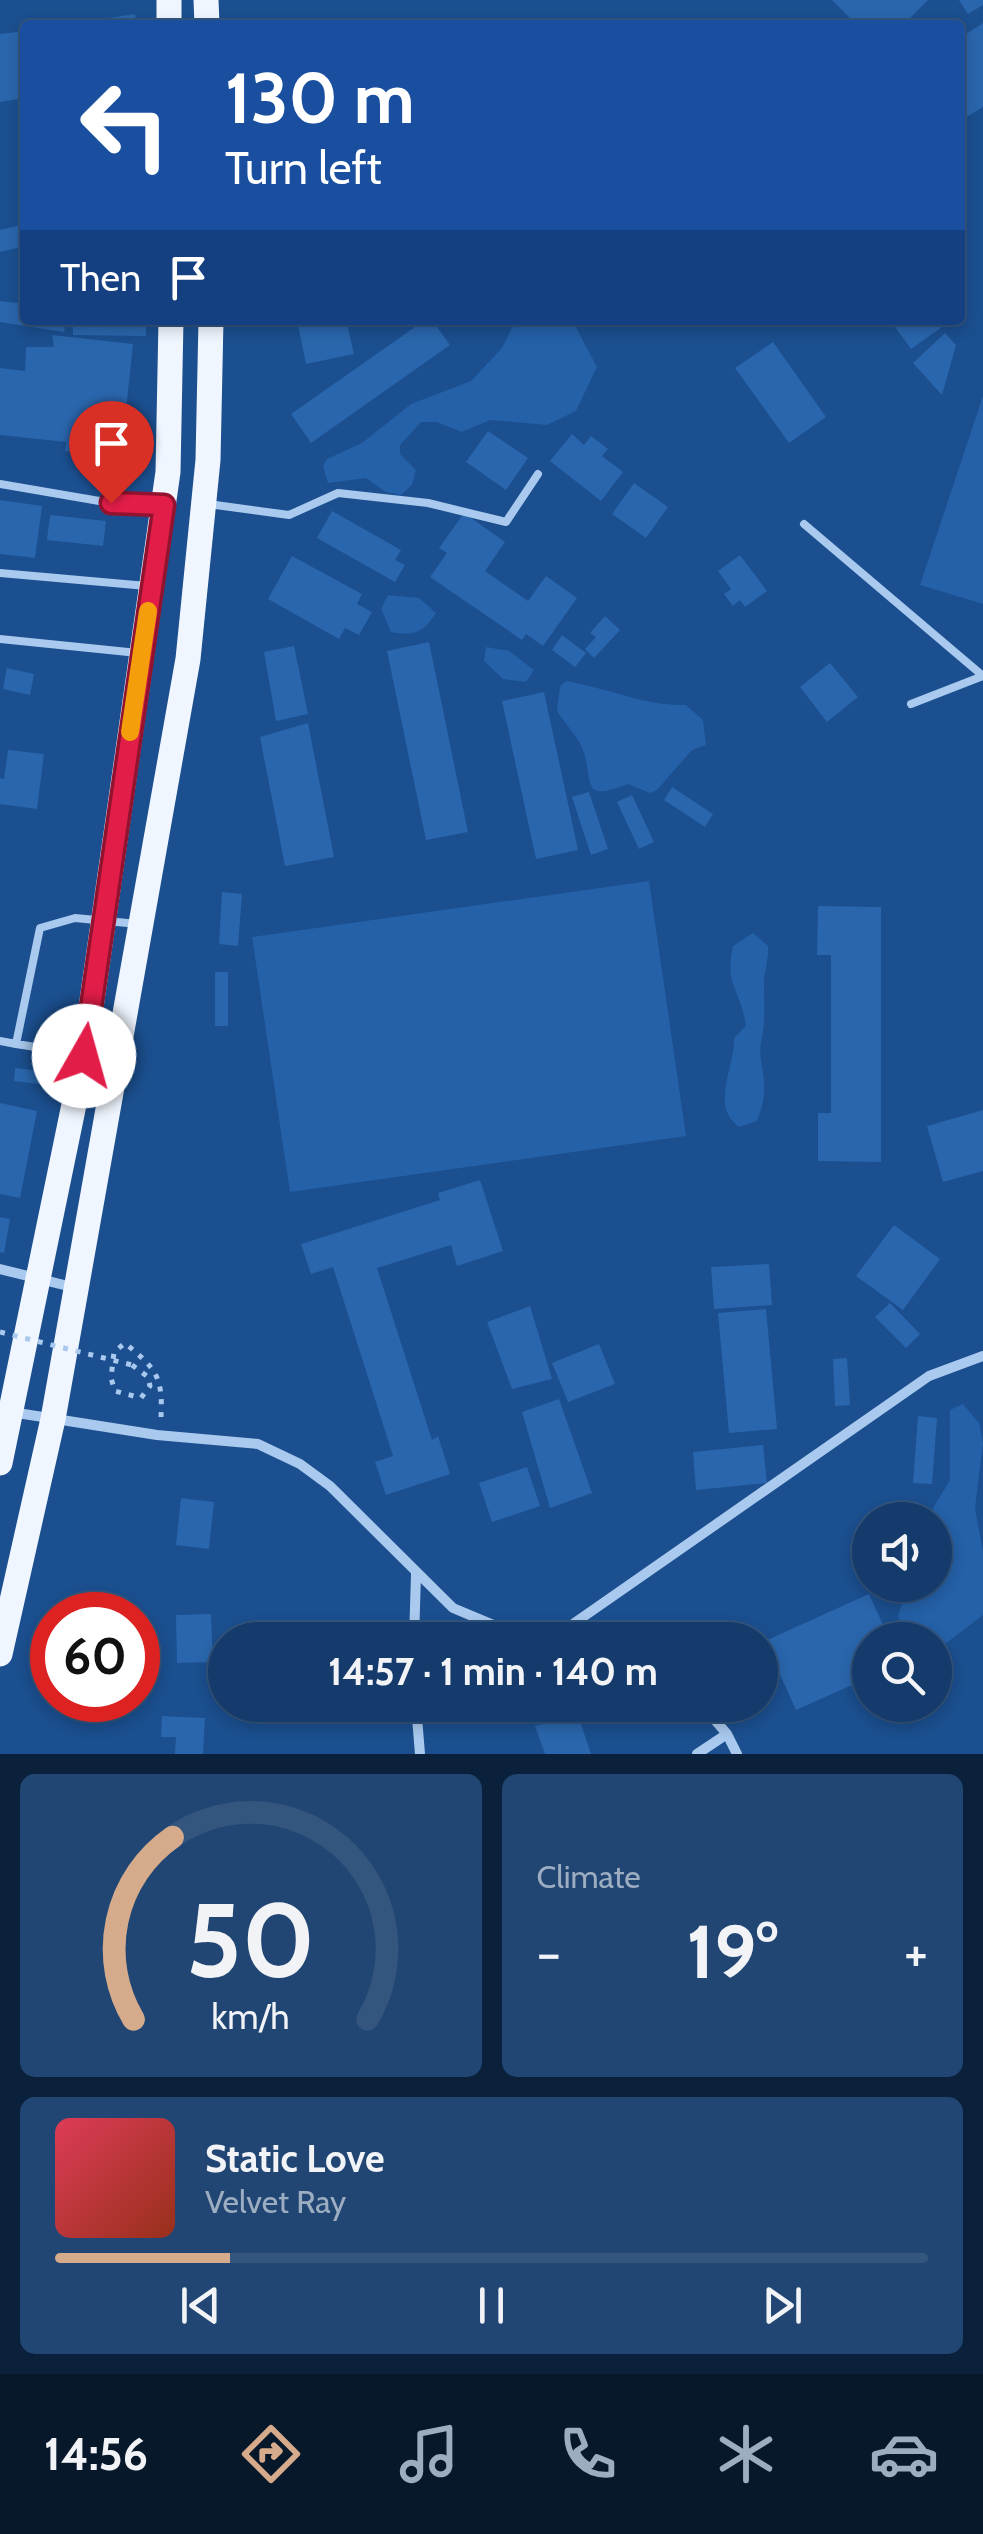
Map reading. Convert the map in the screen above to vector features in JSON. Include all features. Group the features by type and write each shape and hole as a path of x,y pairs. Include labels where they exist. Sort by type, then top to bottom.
{"main road":[{"path":"0,1463 84,1056 164,505 171,325"},
{"path":"0,1654 53,1419 120,1060 188,658 203,503 211,325"}],"street":[{"path":"0,1269 76,1288"},
{"path":"576,1622 929,1376 977,1365 983,1356"},
{"path":"9,1412 258,1444 300,1464 330,1486 453,1608 486,1622"},
{"path":"415,1622 416,1574"},
{"path":"417,1722 420,1754"},
{"path":"716,1722 737,1754"},
{"path":"696,1754 726,1734"}],"lane":[{"path":"203,503 289,515 338,494 428,504 506,522 538,474"},
{"path":"0,484 111,503 164,505"},
{"path":"804,524 983,676 911,704"},
{"path":"0,572 152,586"},
{"path":"0,638 142,654"},
{"path":"16,1044 40,928 74,918 142,925"},
{"path":"0,1040 120,1060"}],"path":[{"path":"0,1332 94,1356 113,1360 132,1365 143,1370 150,1386 142,1398 115,1391 111,1378 113,1365 114,1352 125,1343 148,1362 162,1384 157,1434"}],"shaded area":[{"path":"514,325 575,325 597,367 576,411 547,425 490,420 462,432 437,422 421,422 400,445 400,454 416,470 412,485 401,495 386,492 366,478 328,483 323,466 327,459 362,443 411,404 471,381 502,348"},
{"path":"983,396 983,604 920,585"},
{"path":"388,595 419,598 436,613 417,632 391,632 381,609"},
{"path":"486,647 509,651 534,670 526,682 503,679 484,661"},
{"path":"566,681 655,703 686,705 703,720 706,745 692,750 650,793 628,784 596,791 582,748 557,711 560,686"},
{"path":"649,881 686,1136 290,1192 252,937"},
{"path":"753,933 768,946 760,1048 764,1094 757,1121 739,1127 730,1118 725,1096 734,1038 746,1026 732,979 731,959 733,946"},
{"path":"963,1404 979,1423 983,1443 975,1508 983,1552 983,1615 952,1639 952,1622 901,1622 898,1617 902,1602 952,1602 952,1502 937,1502 950,1480 950,1410"}],"building":[{"path":"832,0 928,0 908,20 852,20"},
{"path":"959,0 983,0 983,5 968,14"},
{"path":"135,14 136,20 96,20"},
{"path":"983,23 983,107 965,118 965,35"},
{"path":"20,32 20,99 0,102 0,34"},
{"path":"20,225 20,247 0,252 0,230"},
{"path":"0,301 20,303 20,325 65,325 64,332 0,322"},
{"path":"73,325 146,325 146,336 73,335"},
{"path":"298,325 347,325 354,354 306,364"},
{"path":"418,325 436,325 450,345 311,443 291,414"},
{"path":"894,325 945,325 911,349"},
{"path":"945,333 956,345 942,395 913,363"},
{"path":"52,335 133,344 121,457 65,451 66,442 0,435 0,368 25,371 26,347 54,347"},
{"path":"773,342 826,417 789,443 735,368"},
{"path":"488,431 528,458 506,490 466,462"},
{"path":"572,434 584,445 591,436 608,449 602,456 623,472 601,501 550,461"},
{"path":"634,483 668,507 646,538 612,514"},
{"path":"0,500 42,506 35,558 0,554"},
{"path":"332,511 401,550 395,560 405,565 395,582 317,538"},
{"path":"464,513 505,542 485,571 528,601 546,576 577,598 543,646 526,634 522,640 430,577 447,553 439,548"},
{"path":"50,515 106,521 103,546 47,540"},
{"path":"740,555 767,591 745,607 740,600 733,606 724,594 731,589 718,571"},
{"path":"292,556 362,594 357,604 372,612 359,635 345,628 339,639 268,599"},
{"path":"605,616 620,630 594,658 585,649 596,637 590,633"},
{"path":"562,635 586,653 575,667 552,650"},
{"path":"429,642 468,832 426,840 387,651"},
{"path":"294,646 308,714 276,721 264,652"},
{"path":"830,663 858,697 827,722 800,687"},
{"path":"7,668 34,674 30,695 3,689"},
{"path":"544,692 578,850 536,859 502,701"},
{"path":"308,723 334,857 285,866 260,737"},
{"path":"8,750 44,754 37,809 0,804 0,778 4,779"},
{"path":"672,787 713,814 705,827 664,800"},
{"path":"589,792 608,849 591,855 572,797"},
{"path":"632,795 654,842 639,849 617,802"},
{"path":"222,892 242,894 238,946 219,944"},
{"path":"818,906 881,907 881,1162 818,1161 818,1113 831,1113 831,955 817,955"},
{"path":"215,972 228,972 228,1026 215,1026"},
{"path":"15,1068 40,1071 39,1084 14,1081"},
{"path":"0,1103 37,1111 20,1198 0,1194"},
{"path":"983,1110 983,1171 943,1182 927,1126"},
{"path":"480,1180 503,1251 457,1266 451,1245 377,1268 432,1440 438,1436 450,1474 386,1495 375,1462 393,1456 333,1267 311,1274 301,1244 440,1200 438,1193"},
{"path":"0,1217 10,1219 4,1253 0,1252"},
{"path":"894,1225 940,1259 903,1310 856,1276"},
{"path":"769,1264 772,1305 714,1309 711,1267"},
{"path":"890,1303 920,1334 906,1348 875,1317"},
{"path":"530,1306 552,1379 512,1389 487,1322"},
{"path":"766,1309 777,1429 729,1433 718,1313"},
{"path":"599,1344 615,1384 568,1402 552,1363"},
{"path":"847,1358 850,1405 835,1406 833,1359"},
{"path":"559,1399 592,1493 550,1508 522,1412"},
{"path":"918,1416 937,1418 932,1484 913,1483"},
{"path":"763,1445 767,1483 696,1490 693,1452"},
{"path":"527,1467 540,1506 492,1522 479,1483"},
{"path":"181,1498 214,1502 209,1549 176,1545"},
{"path":"852,1602 873,1602 882,1622 852,1622 852,1685 796,1710 778,1670 778,1635"},
{"path":"211,1614 208,1662 177,1663 176,1615"},
{"path":"162,1716 205,1718 203,1754 175,1754 176,1737 161,1737"},
{"path":"580,1722 591,1754 545,1754 535,1726"}],"slow traffic":[{"path":"130,732 148,611"}],"route":[{"path":"84,1056 164,505 111,503"}]}
